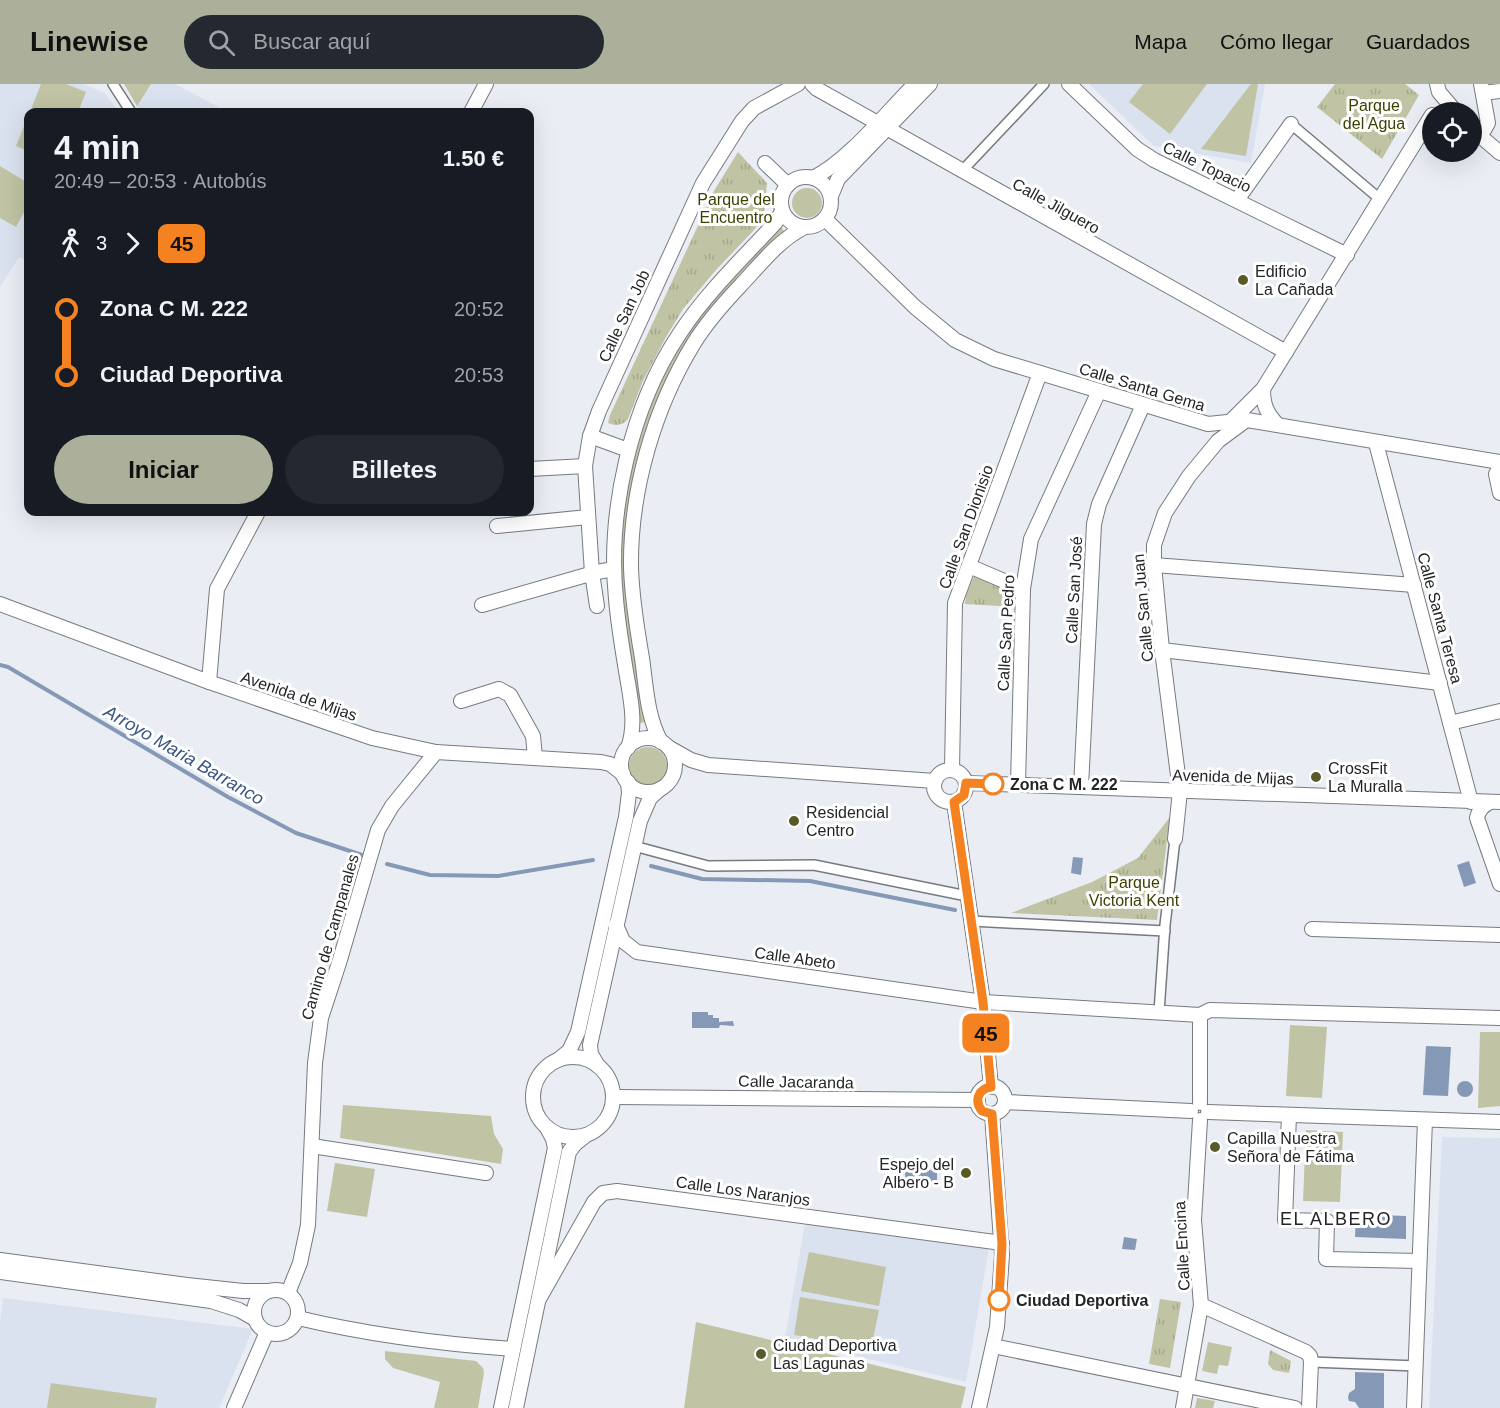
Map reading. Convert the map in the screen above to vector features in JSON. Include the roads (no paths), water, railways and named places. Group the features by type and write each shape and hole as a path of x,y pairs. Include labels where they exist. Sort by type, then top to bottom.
{"street":[{"path":"113,84 128,108"},
{"path":"473,108 486,84"},
{"name":"Calle San Job","path":"597,606 592,573 585,466 590,436 598,411 703,183 742,121 754,108 798,84"},
{"name":"Calle Jilguero","path":"812,84 961,172 1286,352"},
{"path":"625,778 635,789 643,792 664,787 672,777 675,761 655,730 638,632 632,568 635,513 646,455 668,392 695,342 727,301 788,236 803,228 815,226 825,219 831,208 831,196 838,179 915,84"},
{"path":"813,178 829,170 930,84"},
{"path":"961,172 1044,84"},
{"name":"Calle Topacio","path":"1069,84 1137,149 1154,160 1347,255"},
{"path":"1438,88 1448,102"},
{"path":"1482,130 1488,123 1482,89 1500,91"},
{"path":"1237,200 1291,124 1381,200"},
{"path":"1230,422 1263,390 1422,133"},
{"path":"1482,137 1500,153"},
{"path":"765,163 788,185"},
{"path":"501,1408 555,1148 554,1139 538,1118 533,1105 533,1091 537,1078 546,1067 569,1051 575,1041 626,816 629,793 622,760 628,749 633,726 614,569 617,510 628,450 652,384 680,333 713,290 776,222 782,211 782,197 788,185 801,178 813,178 822,182 831,196"},
{"path":"782,211 790,222 803,228"},
{"name":"Calle Santa Gema","path":"825,219 915,307 955,340 994,359 1213,425 1246,420 1278,424 1376,443 1500,462"},
{"name":"Calle San Dionisio","path":"952,770 955,603 1040,373"},
{"path":"1263,390 1265,407 1278,424"},
{"name":"Calle San Pedro","path":"1018,784 1023,589 1031,539 1099,391"},
{"name":"Calle San José","path":"1081,787 1094,524 1099,504 1143,405"},
{"name":"Calle San Juan","path":"1180,791 1162,650 1154,545 1165,513 1189,476 1218,441 1246,420"},
{"path":"1213,425 1218,431 1218,441"},
{"path":"590,436 628,450"},
{"name":"Calle Santa Teresa","path":"1376,443 1471,802"},
{"path":"534,469 585,466"},
{"path":"1500,467 1496,474 1500,493"},
{"path":"209,682 217,589 256,516"},
{"path":"497,526 588,517"},
{"path":"1154,565 1414,585"},
{"path":"969,566 1023,589"},
{"path":"482,605 592,573 614,569"},
{"name":"Avenida de Mijas","path":"0,604 209,682 372,738 436,752 601,762 610,764 625,778"},
{"path":"1162,650 1440,683"},
{"path":"461,701 499,689 510,695 533,736 535,758"},
{"path":"1450,723 1500,711"},
{"path":"628,749 644,739 653,739 691,760 708,765 935,781"},
{"name":"Avenida de Mijas","path":"601,762 628,749"},
{"name":"Camino de Campanales","path":"288,1293 300,1263 308,1225 315,1063 321,1018 378,830 392,806 436,752"},
{"path":"516,1408 569,1152 574,1144 604,1122 614,1097 607,1075 591,1054 591,1046 616,925 644,809 650,798 691,768 708,765"},
{"path":"952,770 963,776 966,783 964,795 954,802 947,802 939,798 935,789 935,781 943,771 952,770"},
{"name":"Avenida de Mijas","path":"966,783 1495,802"},
{"path":"1159,1012 1180,791"},
{"path":"954,802 983,1002 991,1087"},
{"path":"1495,802 1483,806 1477,818 1500,884"},
{"path":"634,846 708,866 814,865 967,896"},
{"path":"971,921 1165,931"},
{"name":"Calle Abeto","path":"616,925 623,941 637,952 983,1002 1200,1015 1210,1010 1500,1018"},
{"path":"1312,929 1500,935"},
{"name":"Calle Encina","path":"1200,1015 1200,1111 1194,1220 1201,1305 1306,1352 1311,1362"},
{"path":"558,1060 579,1057 598,1066"},
{"path":"991,1087 996,1087 1003,1093 1005,1102 1002,1109 992,1114 982,1111 978,1101 983,1090 991,1087"},
{"name":"Calle Jacaranda","path":"614,1097 978,1101"},
{"path":"1005,1102 1500,1122"},
{"path":"979,1408 999,1307 1002,1244 992,1114"},
{"path":"1289,1115 1285,1220 1327,1221 1326,1259 1419,1261"},
{"path":"1414,1408 1425,1120"},
{"path":"547,1128 557,1135 585,1136"},
{"path":"312,1146 486,1173"},
{"name":"Calle Los Naranjos","path":"539,1299 594,1202 603,1193 617,1191 1002,1244"},
{"path":"0,1260 243,1291 282,1290 288,1293 297,1304 298,1318 295,1325 282,1334 267,1332 260,1328 255,1319 254,1306 257,1300 268,1291"},
{"path":"0,1272 211,1301 239,1310 255,1319"},
{"path":"1183,1408 1201,1305"},
{"path":"298,1318 399,1337 464,1346 513,1348"},
{"path":"234,1408 267,1332"},
{"path":"993,1346 1295,1408"},
{"path":"1309,1408 1311,1362 1417,1366"}],"water":[{"path":"1073,857 1083,858 1081,875 1071,873"},
{"path":"1469,861 1476,883 1464,887 1457,865"},
{"path":"692,1012 708,1012 708,1015 713,1015 713,1018 719,1018 719,1022 733,1021 734,1026 692,1028"},
{"path":"1426,1046 1451,1047 1448,1096 1423,1095"},
{"path":"1465,1081 1473,1089 1465,1097 1457,1089"},
{"path":"905,1169 937,1170 937,1186 917,1186 916,1182 905,1179"},
{"path":"1356,1214 1406,1216 1406,1239 1355,1237"},
{"path":"1124,1237 1137,1239 1135,1250 1122,1249"},
{"path":"1355,1372 1384,1373 1384,1408 1359,1408 1355,1402 1349,1401 1349,1393 1355,1389"}],"waterway":[{"name":"Arroyo Maria Barranco","path":"0,665 8,667 228,797 296,833 362,855"},
{"name":"Arroyo Maria Barranco","path":"387,864 430,875 498,876 593,860"},
{"name":"Arroyo Maria Barranco","path":"651,866 702,879 810,881 955,910"}],"place":[{"name":"Edificio La Cañada","path":"1243,280"},
{"name":"CrossFit La Muralla","path":"1316,777"},
{"name":"Zona C M. 222","path":"993,784"},
{"name":"Residencial Centro","path":"794,821"},
{"name":"Capilla Nuestra Señora de Fátima","path":"1215,1147"},
{"name":"Espejo del Albero - B","path":"966,1173"},
{"name":"Ciudad Deportiva","path":"999,1300"},
{"name":"Ciudad Deportiva Las Lagunas","path":"761,1354"}],"district":[{"name":"EL ALBERO","path":"1336,1219"}],"park label":[{"name":"Parque del Agua","path":"1374,114"},
{"name":"Parque del Encuentro","path":"736,208"},
{"name":"Parque Victoria Kent","path":"1134,891"}]}
